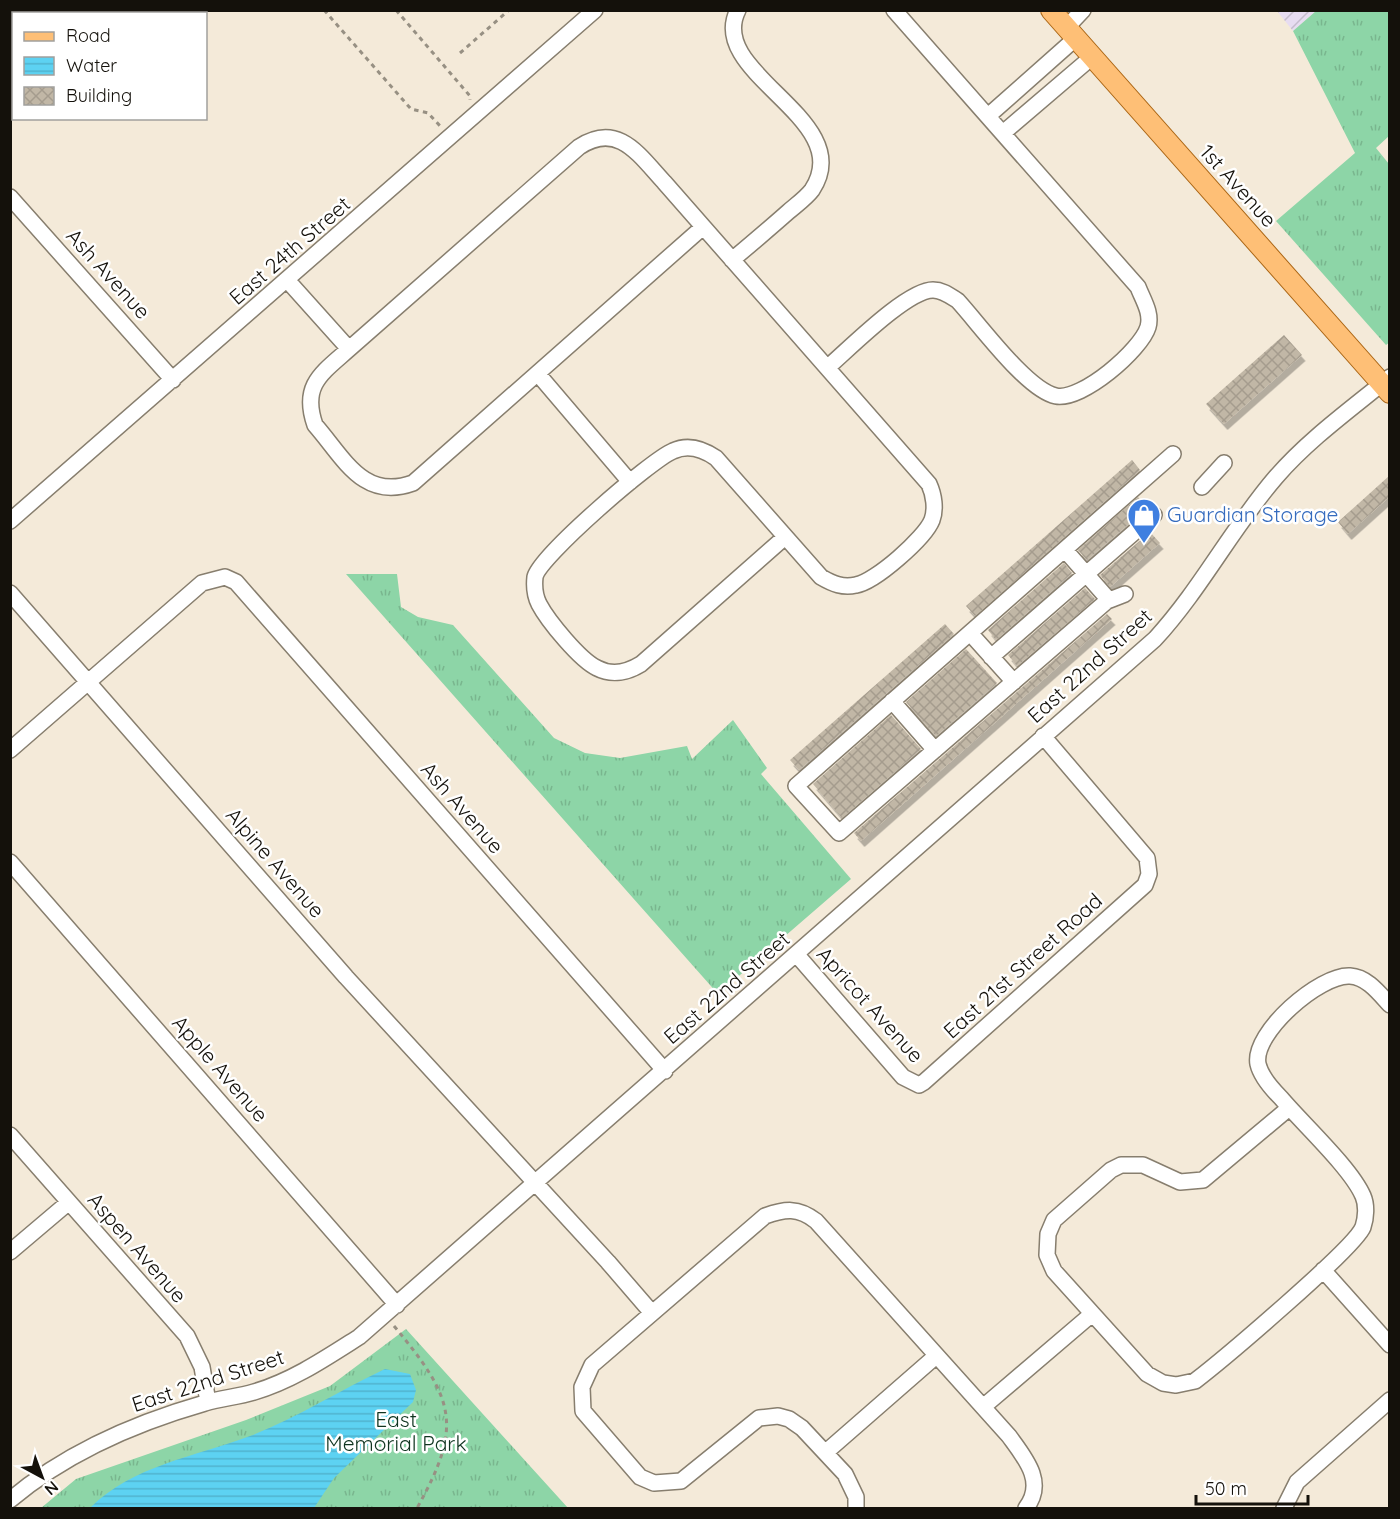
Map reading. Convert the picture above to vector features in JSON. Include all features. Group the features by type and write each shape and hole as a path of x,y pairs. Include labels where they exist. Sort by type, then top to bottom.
{"main road":[{"name":"1st Avenue","path":"1050,10 1387,384"}],"street":[{"name":"East 24th Street","path":"10,521 288,281 595,10"},
{"path":"732,260 809,193 822,169 822,156 813,136 741,54 733,30 738,10"},
{"path":"828,368 909,298 932,290 946,293 958,301 1031,383 1056,396 1066,396 1085,389 1139,344 1148,326 1149,317 1138,287 894,10"},
{"path":"987,116 1071,33 1083,10"},
{"path":"1003,133 1092,57"},
{"path":"703,227 413,483 399,488 383,489 362,479 315,425 312,415 311,396 314,383 349,349 579,147 592,139 610,137 623,141 650,166 929,484 934,504 932,520 919,538 871,579 854,586 842,586 821,577 716,458 705,450 688,448 671,451 630,482 549,555 535,579 535,595 542,609 584,659 597,668 615,673 641,664 785,537"},
{"name":"Ash Avenue","path":"10,197 173,380"},
{"path":"288,281 349,349"},
{"path":"538,374 630,482"},
{"name":"East 22nd Street","path":"10,1500 58,1464 100,1441 171,1413 255,1392 297,1375 359,1337 537,1184 1155,639 1179,613 1277,476 1302,450 1387,384"},
{"path":"1125,594 1109,600 839,833 796,786 1173,454"},
{"path":"1202,487 1224,463"},
{"path":"991,657 1154,515"},
{"path":"1065,550 1109,600"},
{"name":"Ash Avenue","path":"89,682 202,583 225,578 236,582 665,1071"},
{"name":"Alpine Avenue","path":"10,593 346,977 652,1312"},
{"path":"970,633 1014,682"},
{"path":"10,750 89,682"},
{"path":"892,701 935,750"},
{"name":"East 21st Street Road","path":"913,1083 924,1082 1145,885 1149,874 1147,858 1043,736"},
{"name":"Apple Avenue","path":"10,862 397,1305"},
{"name":"Apricot Avenue","path":"797,955 903,1077 913,1083"},
{"path":"1289,1108 1203,1180 1180,1182 1143,1165 1121,1165 1111,1170 1054,1220 1046,1242 1049,1261 1054,1271 1147,1374 1163,1383 1195,1381 1323,1270 1351,1244 1362,1229 1366,1212 1364,1199 1355,1183 1269,1085 1258,1064 1262,1041 1274,1025 1322,982 1334,978 1359,978 1370,984 1389,1005"},
{"name":"Aspen Avenue","path":"10,1135 187,1336 202,1367 208,1402"},
{"path":"10,1252 69,1202"},
{"path":"856,1509 856,1497 851,1485 826,1452 802,1428 789,1419 763,1416 746,1427 681,1481 654,1483 640,1477 582,1411 582,1387 592,1365 765,1216 794,1209 806,1213 816,1221 1009,1436 1031,1470 1035,1490 1026,1509"},
{"path":"1323,1270 1389,1345"},
{"path":"983,1407 1092,1314"},
{"path":"826,1452 936,1356"},
{"path":"1284,1509 1297,1482 1389,1400"}],"path":[{"path":"324,10 411,109 428,113 440,127 448,120"},
{"path":"396,10 470,96 471,99 463,106"},
{"path":"460,53 509,10"},
{"path":"385,1315 419,1359 439,1391 446,1411 445,1450 417,1509"}],"shaded area":[{"path":"1277,11 1316,11 1293,31"}],"green space":[{"path":"1316,11 1389,11 1389,136 1376,148 1389,164 1390,342 1386,345 1276,221 1355,153 1293,31"},
{"path":"346,574 397,574 401,607 418,617 453,625 554,738 585,753 620,758 687,746 692,759 733,720 767,768 761,774 851,879 718,994"},
{"name":"East Memorial Park","path":"406,1329 568,1508 41,1508 76,1479 246,1420 330,1386"}],"water":[{"path":"385,1369 410,1374 416,1390 413,1402 334,1478 314,1508 90,1508 107,1493 145,1472 267,1429"}],"building":[{"path":"1284,335 1302,355 1224,424 1206,404"},
{"path":"1132,460 1140,470 975,616 966,606"},
{"path":"1389,476 1389,497 1348,534 1338,522"},
{"path":"1138,497 1147,508 1087,560 1078,550"},
{"path":"1150,532 1160,543 1110,587 1100,575"},
{"path":"1064,563 1072,573 996,640 988,630"},
{"path":"1085,588 1095,599 1017,666 1008,655"},
{"path":"1107,614 1112,619 861,841 854,833"},
{"path":"945,624 954,634 799,770 790,760"},
{"path":"966,649 997,683 936,736 906,702"},
{"path":"891,715 921,749 842,818 813,784"}],"place":[{"name":"Guardian Storage","path":"1144,544"}]}
